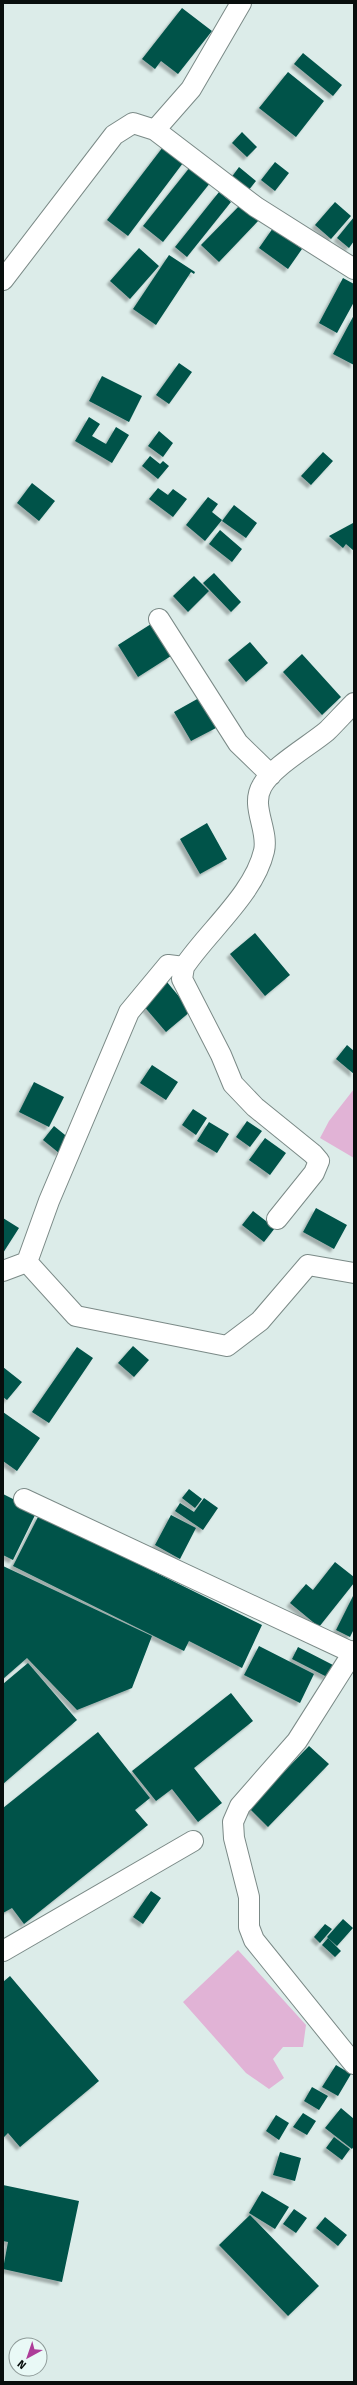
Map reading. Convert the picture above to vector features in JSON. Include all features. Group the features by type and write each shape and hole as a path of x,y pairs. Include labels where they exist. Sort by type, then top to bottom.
{"street":[{"path":"155,130 191,89 241,3"},
{"path":"3,280 114,135 133,123 155,130 256,207 354,269"},
{"path":"159,619 238,743 271,775"},
{"path":"277,1219 314,1173 319,1161 313,1154 255,1107 234,1084 221,1055 182,979 184,967 195,951 222,921 258,871 265,849 258,799 262,786 271,775 327,731 354,703"},
{"path":"3,1271 27,1262 49,1201 129,1012 168,965 184,967"},
{"path":"27,1262 76,1316 227,1346 260,1321 308,1265 354,1273"},
{"path":"24,1499 353,1652 298,1741 240,1806 233,1822 234,1838 249,1897 249,1927 254,1940 354,2064"},
{"path":"3,1951 193,1841"}],"shaded area":[{"path":"354,1089 354,1158 320,1138 329,1121"},
{"path":"238,1950 306,2025 303,2047 283,2047 273,2059 284,2078 269,2089 246,2073 183,2002"}],"building":[{"path":"182,8 212,31 178,74 161,61 155,69 142,59"},
{"path":"303,53 342,85 333,96 294,64"},
{"path":"288,72 324,101 296,137 259,108"},
{"path":"242,132 257,147 247,157 232,143"},
{"path":"166,143 186,159 128,236 107,220"},
{"path":"194,162 214,178 163,242 143,226"},
{"path":"275,162 289,173 275,191 261,180"},
{"path":"239,167 256,181 248,191 231,178"},
{"path":"219,192 231,202 187,257 175,247"},
{"path":"243,202 260,219 219,262 201,245"},
{"path":"335,202 351,216 331,239 315,225"},
{"path":"354,217 354,241 349,248 337,238"},
{"path":"273,228 302,249 288,269 259,248"},
{"path":"139,248 159,266 130,299 110,281"},
{"path":"169,255 195,272 194,274 191,272 156,325 133,309"},
{"path":"343,278 354,284 354,302 337,333 319,323"},
{"path":"354,315 354,365 333,354"},
{"path":"179,363 192,372 169,404 156,395"},
{"path":"102,376 142,396 129,422 89,401"},
{"path":"89,417 100,424 92,436 106,444 116,427 129,435 112,463 75,441"},
{"path":"159,431 173,443 163,457 148,446"},
{"path":"323,452 333,461 311,485 301,476"},
{"path":"150,456 160,464 163,461 169,466 158,479 142,466"},
{"path":"32,483 55,501 39,521 17,503"},
{"path":"158,488 168,495 173,489 187,499 173,517 149,499"},
{"path":"208,497 218,504 212,512 222,520 205,541 186,525"},
{"path":"234,505 257,523 246,538 222,521"},
{"path":"353,523 354,551 346,544 343,548 329,536"},
{"path":"220,530 242,549 232,562 209,544"},
{"path":"214,573 241,602 231,612 203,583"},
{"path":"194,576 209,591 188,612 173,596"},
{"path":"151,624 171,656 138,677 118,645"},
{"path":"250,642 268,663 246,682 228,660"},
{"path":"302,654 341,697 322,715 283,672"},
{"path":"199,698 216,728 191,741 174,712"},
{"path":"207,823 227,859 200,874 180,839"},
{"path":"255,933 290,975 265,996 230,954"},
{"path":"167,982 191,1011 166,1032 142,1004"},
{"path":"347,1045 354,1051 354,1074 336,1059"},
{"path":"152,1065 178,1082 166,1100 140,1083"},
{"path":"34,1082 64,1097 49,1127 19,1112"},
{"path":"193,1109 207,1118 196,1135 182,1125"},
{"path":"247,1121 262,1131 250,1147 236,1137"},
{"path":"209,1122 229,1134 217,1153 197,1141"},
{"path":"54,1126 70,1139 59,1153 43,1140"},
{"path":"265,1138 286,1153 270,1175 249,1160"},
{"path":"316,1208 347,1225 334,1249 303,1232"},
{"path":"253,1211 275,1228 264,1242 242,1225"},
{"path":"3,1218 19,1228 3,1253"},
{"path":"133,1346 149,1360 134,1377 118,1363"},
{"path":"77,1347 93,1358 49,1423 32,1412"},
{"path":"3,1367 22,1382 7,1400 3,1397"},
{"path":"3,1412 40,1438 17,1471 3,1461"},
{"path":"189,1489 202,1499 195,1508 182,1498"},
{"path":"3,1494 37,1511 13,1560 3,1555"},
{"path":"204,1498 218,1508 203,1530 175,1511 180,1503 194,1512"},
{"path":"39,1515 262,1625 242,1668 189,1641 184,1651 13,1566"},
{"path":"171,1515 196,1528 180,1559 155,1545"},
{"path":"335,1562 354,1577 354,1583 319,1627 290,1603 306,1584 313,1590"},
{"path":"3,1566 152,1636 132,1688 77,1710 27,1658 3,1679"},
{"path":"354,1594 354,1629 350,1637 336,1630"},
{"path":"259,1646 314,1674 300,1703 244,1675"},
{"path":"298,1647 333,1665 327,1677 292,1659"},
{"path":"28,1663 77,1720 3,1784 3,1684"},
{"path":"231,1693 253,1721 194,1768 222,1803 198,1822 172,1789 156,1801 132,1771"},
{"path":"98,1732 150,1798 135,1810 148,1825 24,1924 12,1908 3,1913 3,1808"},
{"path":"309,1746 329,1764 268,1827 249,1808"},
{"path":"151,1891 161,1898 143,1924 133,1917"},
{"path":"343,1919 353,1928 337,1946 327,1937"},
{"path":"325,1924 332,1929 320,1943 314,1937"},
{"path":"328,1938 341,1951 335,1957 322,1945"},
{"path":"10,1976 99,2081 20,2147 8,2133 3,2138 3,1982"},
{"path":"336,2065 351,2074 338,2096 322,2087"},
{"path":"312,2087 328,2096 319,2110 304,2101"},
{"path":"341,2108 354,2119 354,2146 352,2149 325,2128"},
{"path":"303,2113 316,2121 307,2135 293,2127"},
{"path":"276,2115 289,2123 279,2140 266,2131"},
{"path":"334,2137 350,2149 342,2160 326,2148"},
{"path":"280,2152 301,2158 295,2181 273,2175"},
{"path":"3,2185 79,2201 62,2282 3,2269 8,2242 3,2241"},
{"path":"262,2191 289,2207 275,2229 249,2213"},
{"path":"294,2209 307,2218 296,2233 283,2224"},
{"path":"250,2215 319,2286 288,2316 219,2245"},
{"path":"325,2217 347,2235 338,2246 316,2228"}]}
